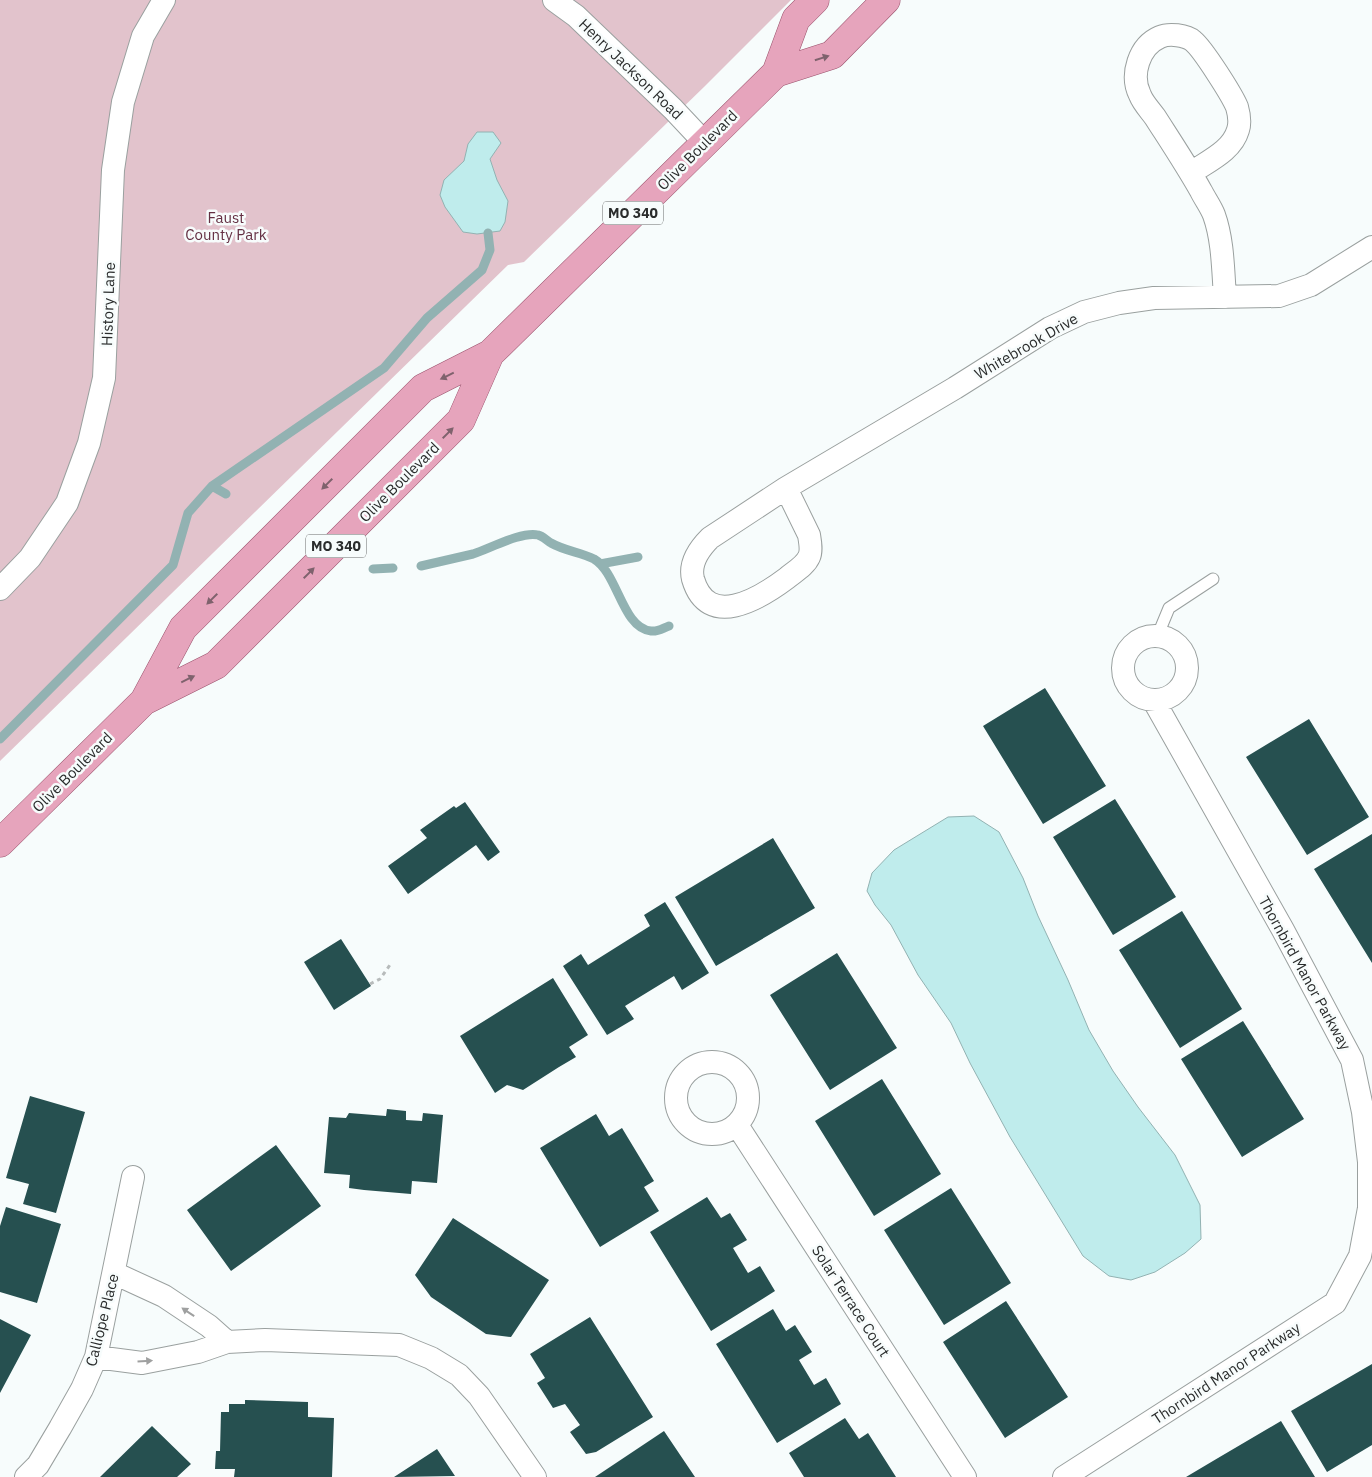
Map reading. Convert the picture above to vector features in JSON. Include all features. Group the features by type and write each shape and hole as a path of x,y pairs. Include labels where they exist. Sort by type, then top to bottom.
{"main road":[{"name":"Olive Boulevard","path":"776,73 796,18 815,0"},
{"name":"Olive Boulevard","path":"0,843 144,701 183,628 422,388 490,354 776,73 832,55 886,0"},
{"name":"Olive Boulevard","path":"144,701 216,665 412,470 461,420 490,354"}],"street":[{"name":"History Lane","path":"0,588 30,558 67,503 88,443 104,378 113,170 123,102 143,36 164,0"},
{"name":"Henry Jackson Road","path":"554,0 590,29 674,109 704,142"},
{"path":"1191,173 1226,149 1234,139 1239,125 1237,108 1203,52 1192,40 1175,35 1162,36 1152,42 1143,52 1138,64 1136,78 1139,94 1191,173 1214,214 1221,245 1224,297"},
{"name":"Whitebrook Drive","path":"786,488 811,543 810,556 806,562 775,587 746,603 731,607 718,607 706,600 696,591 692,573 694,559 701,547 722,529 786,488 1050,328 1084,312 1119,303 1154,298 1279,296 1311,285 1372,247"},
{"path":"1157,636 1174,642 1181,650 1187,669 1185,679 1173,695 1154,701 1143,699 1126,685 1123,663 1126,653 1133,644 1142,639 1157,636"},
{"name":"Thornbird Manor Parkway","path":"1064,1477 1335,1303 1360,1256 1368,1208 1369,1162 1363,1112 1352,1060 1283,930 1154,701"},
{"name":"Solar Terrace Court","path":"737,1125 965,1477"},
{"name":"Calliope Place","path":"26,1477 38,1465 60,1428 82,1389 96,1357 133,1177"},
{"path":"114,1272 164,1296 209,1326 227,1342"},
{"path":"96,1357 142,1363 198,1352 227,1342 265,1340 399,1345 424,1355 459,1375 479,1396 535,1477"}],"lane":[{"path":"1157,636 1169,608 1213,580"}],"path":[{"path":"370,984 380,979 392,962"}],"green space":[{"name":"Faust County Park","path":"0,0 791,0 524,262 508,265 0,761"}],"water":[{"path":"477,132 493,132 501,143 490,159 497,180 508,201 505,222 500,231 477,234 463,232 445,207 440,195 444,180 464,161 468,144"},
{"path":"974,816 999,832 1023,878 1089,1030 1113,1071 1175,1155 1200,1205 1201,1239 1185,1253 1155,1272 1131,1280 1109,1276 1083,1256 1010,1137 970,1063 951,1023 918,975 891,925 875,905 867,891 872,873 894,850 948,817"}],"building":[{"path":"1045,688 1106,786 1043,824 983,726"},
{"path":"1309,719 1369,817 1307,855 1246,757"},
{"path":"1115,799 1176,897 1113,935 1053,837"},
{"path":"465,802 500,852 488,861 476,845 408,894 388,866 427,838 420,830 454,806 456,808"},
{"path":"1372,834 1372,963 1314,869"},
{"path":"773,838 815,908 716,966 675,897"},
{"path":"665,902 709,973 682,990 674,976 625,1006 634,1019 607,1035 563,966 581,954 588,965 650,926 644,915"},
{"path":"1182,911 1242,1009 1180,1048 1119,950"},
{"path":"341,939 371,986 334,1010 304,962"},
{"path":"837,953 897,1048 830,1090 770,995"},
{"path":"553,978 588,1035 569,1047 576,1057 523,1090 507,1085 495,1093 460,1036"},
{"path":"1243,1021 1304,1119 1242,1157 1181,1059"},
{"path":"882,1079 941,1174 874,1216 815,1121"},
{"path":"30,1096 85,1112 56,1213 23,1204 29,1184 6,1178"},
{"path":"387,1109 406,1111 406,1120 422,1121 423,1113 443,1115 437,1183 412,1181 411,1194 364,1190 349,1188 350,1175 324,1173 329,1117 346,1118 349,1113 386,1116"},
{"path":"596,1114 609,1136 622,1128 654,1181 644,1187 659,1211 600,1247 540,1148"},
{"path":"276,1145 321,1206 231,1271 187,1210"},
{"path":"951,1188 1011,1283 944,1325 884,1230"},
{"path":"707,1197 721,1218 730,1213 747,1240 733,1248 748,1273 760,1266 775,1291 711,1331 650,1232"},
{"path":"6,1207 61,1224 37,1303 0,1292 0,1226"},
{"path":"453,1218 549,1280 511,1337 486,1334 431,1297 415,1275"},
{"path":"1006,1301 1068,1397 1005,1438 943,1342"},
{"path":"773,1309 786,1331 795,1325 812,1352 799,1360 814,1385 826,1378 841,1404 777,1443 716,1344"},
{"path":"590,1317 653,1417 596,1452 586,1454 570,1432 580,1425 565,1404 553,1408 537,1383 545,1378 530,1354"},
{"path":"0,1319 31,1335 0,1393"},
{"path":"1372,1364 1372,1445 1327,1472 1291,1411"},
{"path":"245,1400 308,1402 308,1417 334,1418 332,1477 234,1477 235,1469 215,1469 216,1451 220,1451 221,1412 229,1412 229,1404 245,1404"},
{"path":"845,1418 859,1439 868,1433 896,1477 804,1477 789,1453"},
{"path":"1281,1421 1315,1477 1186,1477 1218,1458"},
{"path":"152,1426 191,1464 177,1477 100,1477"},
{"path":"664,1431 695,1477 595,1477"},
{"path":"437,1449 455,1476 394,1477"}],"waterway":[{"path":"0,739 173,565 188,513 212,486 384,368 427,318 482,270 490,250 488,233"},
{"path":"212,486 226,494"},
{"path":"421,566 473,554 523,536 538,535 556,546 594,559 602,566 627,611 641,628 654,631 669,626"},
{"path":"600,564 638,557"},
{"path":"373,569 393,568"}]}
